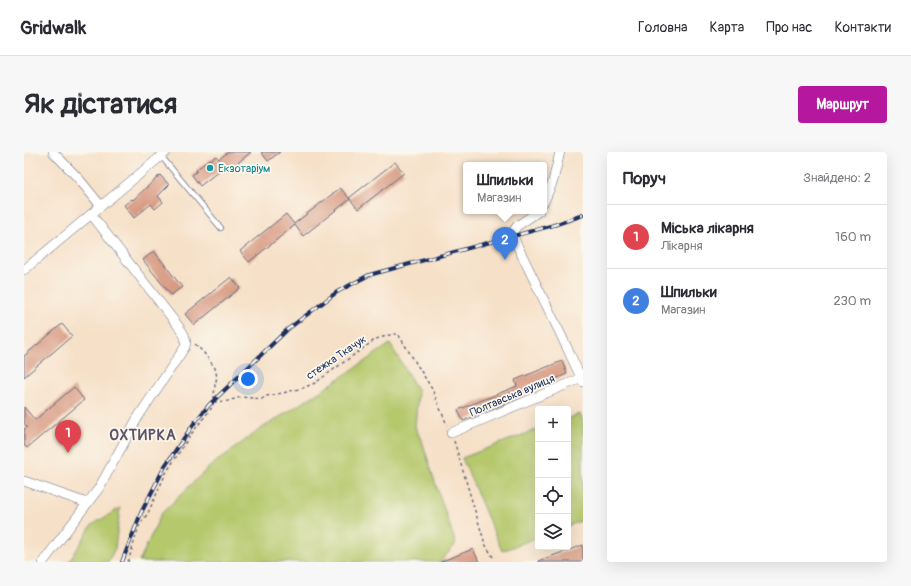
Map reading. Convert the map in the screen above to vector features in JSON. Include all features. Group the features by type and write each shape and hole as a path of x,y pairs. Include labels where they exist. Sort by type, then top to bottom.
{"street":[{"path":"53,152 79,179 101,206"},
{"path":"547,195 553,181 560,152"},
{"path":"24,270 163,154"},
{"path":"43,562 99,488 138,417 185,347 186,342 185,335 179,326 91,214"},
{"name":"Полтавська вулиця","path":"451,434 582,380 512,233 517,226 535,214"},
{"path":"24,481 88,503"}],"lane":[{"path":"163,154 221,228"}],"path":[{"name":"стежка Ткачук","path":"214,402 228,401 242,397 262,399 266,396 303,388 315,383 376,340 393,334 398,334 432,389 451,434"},
{"path":"128,562 139,526 148,513 166,473 189,437 213,406 217,377 215,368 204,353 193,342 185,338"},
{"path":"451,434 485,544 493,557"}],"green space":[{"path":"390,344 418,391 415,427 423,444 456,544 440,562 139,562 161,514 208,468 259,430 324,389"},
{"path":"580,414 583,422 583,520 571,525 571,442 571,417"},
{"path":"535,430 535,538 502,551 462,458"},
{"path":"120,508 115,548 108,562 69,562 92,525"}],"building":[{"name":"Екзотаріум","path":"228,152 251,152 228,171 224,167 200,186 192,175 197,171 196,170 210,159 211,160 216,156 219,159"},
{"name":"Екзотаріум","path":"261,152 280,152 268,161"},
{"path":"395,162 404,173 358,209 349,198"},
{"path":"160,175 169,185 158,196 163,202 155,209 151,204 134,218 124,205 132,199 133,200"},
{"path":"340,188 350,199 303,236 295,225 249,262 240,251 286,214 294,224"},
{"path":"154,251 182,287 171,295 143,260"},
{"path":"231,277 240,288 194,325 185,314"},
{"path":"62,324 72,336 24,377 24,356"},
{"path":"562,361 567,374 520,394 521,397 463,421 458,410 517,386 515,380"},
{"path":"74,387 84,400 27,448 24,445 24,429 27,427 24,423 24,407 35,420"},
{"path":"583,545 583,561 538,562 538,561"},
{"path":"473,549 479,562 440,562"}],"railway":[{"path":"122,562 141,513 165,466 195,422 209,405 288,329 337,292 369,275 554,225 583,215"}],"place":[{"name":"Екзотаріум","path":"210,168"},
{"name":"Шпильки","path":"505,260"},
{"name":"Міська лікарня","path":"68,453"}],"district":[{"name":"ОХТИРКА","path":"143,435"}]}
